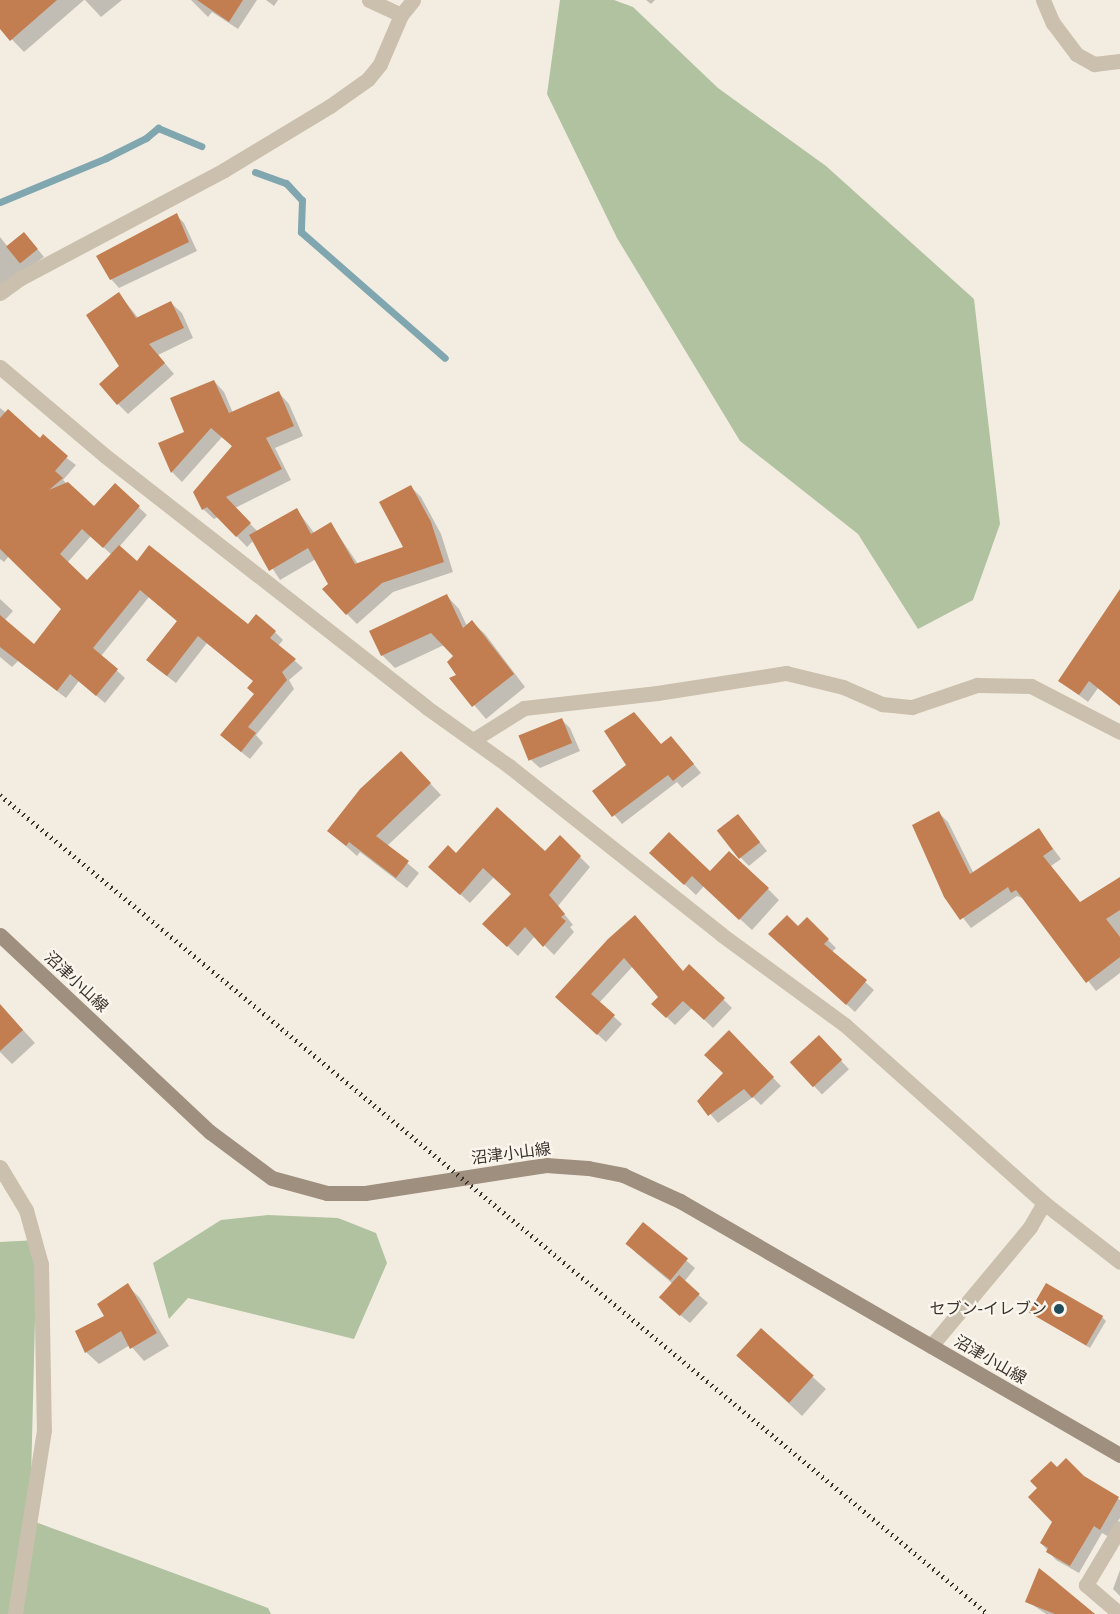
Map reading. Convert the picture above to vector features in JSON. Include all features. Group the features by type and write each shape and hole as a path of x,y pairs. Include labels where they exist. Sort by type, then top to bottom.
{"main road":[{"name":"沼津小山線","path":"0,935 210,1132 272,1178 327,1194 375,1191 546,1166 588,1168 623,1175 680,1201 1120,1455"}],"street":[{"path":"369,0 401,15"},
{"path":"0,293 21,278 224,170 330,106 368,79 380,64 401,15 413,0"},
{"path":"1043,0 1053,23 1076,54 1094,64 1120,61"},
{"path":"0,367 212,540 722,935 845,1024 1044,1203 1120,1262"},
{"path":"473,740 524,708 657,693 786,673 843,687 882,704 912,707 977,685 1031,686 1120,732"},
{"path":"0,1167 26,1210 41,1264 44,1430 15,1614"},
{"path":"931,1346 1030,1227 1044,1203"},
{"path":"1119,1614 1086,1586 1120,1528"}],"green space":[{"path":"560,0 614,0 633,7 718,88 826,166 974,299 1000,524 973,600 918,629 858,534 740,441 617,238 547,94"},
{"path":"268,1215 338,1218 376,1233 387,1263 354,1339 188,1298 169,1319 153,1263 221,1220"},
{"path":"37,1240 30,1520 268,1608 271,1614 0,1614 0,1242"}],"building":[{"path":"0,0 57,0 10,41 0,29"},
{"path":"197,0 243,0 229,22"},
{"path":"177,213 189,242 110,280 96,256"},
{"path":"24,232 38,249 20,264 6,246"},
{"path":"119,292 136,318 171,301 184,328 149,344 165,363 117,405 99,384 119,366 86,315"},
{"path":"214,380 229,413 279,391 294,426 266,438 282,469 226,497 251,523 236,537 207,507 202,510 193,492 232,446 211,428 171,473 158,443 184,432 170,398"},
{"path":"8,409 40,438 43,434 68,456 55,471 63,478 49,490 68,482 94,506 115,483 140,506 103,548 82,529 60,554 87,580 119,545 137,561 149,545 248,624 256,614 276,631 270,638 296,659 282,672 287,680 248,727 256,733 241,752 220,735 254,694 247,688 253,681 198,636 167,676 146,660 177,621 140,590 93,648 118,669 96,696 70,674 57,691 0,647 0,615 34,644 61,609 0,549 0,418"},
{"path":"411,485 431,522 444,562 382,583 346,615 322,589 328,584 308,548 269,571 249,535 297,508 311,534 331,522 355,564 403,547 379,502"},
{"path":"1120,589 1120,706 1089,681 1079,695 1058,681"},
{"path":"447,594 463,628 472,620 514,674 472,707 449,678 456,675 447,662 453,656 431,633 381,656 369,631"},
{"path":"634,712 661,744 671,736 694,764 673,781 668,775 612,817 592,791 626,765 604,731"},
{"path":"562,718 572,743 529,761 518,736"},
{"path":"401,751 431,783 376,836 409,861 396,878 349,842 346,846 327,831 360,789"},
{"path":"497,807 545,851 560,835 581,856 549,895 565,914 561,917 566,921 543,947 525,927 507,947 482,924 511,894 483,868 460,895 428,867 448,845 456,853"},
{"path":"939,811 970,874 1039,828 1053,849 1043,856 1080,902 1120,877 1120,910 1106,919 1120,937 1120,957 1086,983 1016,890 1011,893 1008,887 960,920 944,897 912,825"},
{"path":"738,814 760,842 739,859 717,831"},
{"path":"669,832 710,871 729,851 769,888 739,920 692,876 684,885 649,853"},
{"path":"635,915 683,971 689,964 725,998 704,1020 683,1001 666,1018 651,1004 658,997 624,958 591,994 615,1015 597,1035 555,997 608,939"},
{"path":"787,915 798,926 807,917 829,939 824,944 867,980 846,1005 768,934"},
{"path":"0,1004 23,1030 0,1051"},
{"path":"729,1030 774,1077 752,1098 744,1089 708,1116 697,1101 723,1073 704,1055"},
{"path":"819,1035 842,1060 813,1087 790,1062"},
{"path":"643,1222 688,1259 670,1280 625,1244"},
{"path":"679,1275 700,1294 680,1316 659,1297"},
{"path":"128,1283 157,1333 130,1349 121,1331 85,1353 75,1331 104,1316 97,1304"},
{"path":"1046,1283 1103,1316 1086,1345 1029,1312"},
{"path":"761,1328 814,1376 789,1403 736,1355"},
{"path":"1066,1458 1084,1476 1119,1497 1100,1530 1094,1526 1070,1566 1046,1552 1048,1548 1040,1543 1052,1522 1028,1497 1037,1488 1030,1481 1051,1461 1057,1467"},
{"path":"1039,1568 1095,1614 1055,1614 1025,1602"}],"waterway":[{"path":"0,202 106,158 146,138 158,128 201,146"},
{"path":"255,172 286,183 302,200 301,232 445,358"}],"railway":[{"path":"0,795 988,1614"}],"place":[{"name":"セブン-イレブン","path":"1059,1309"}]}
